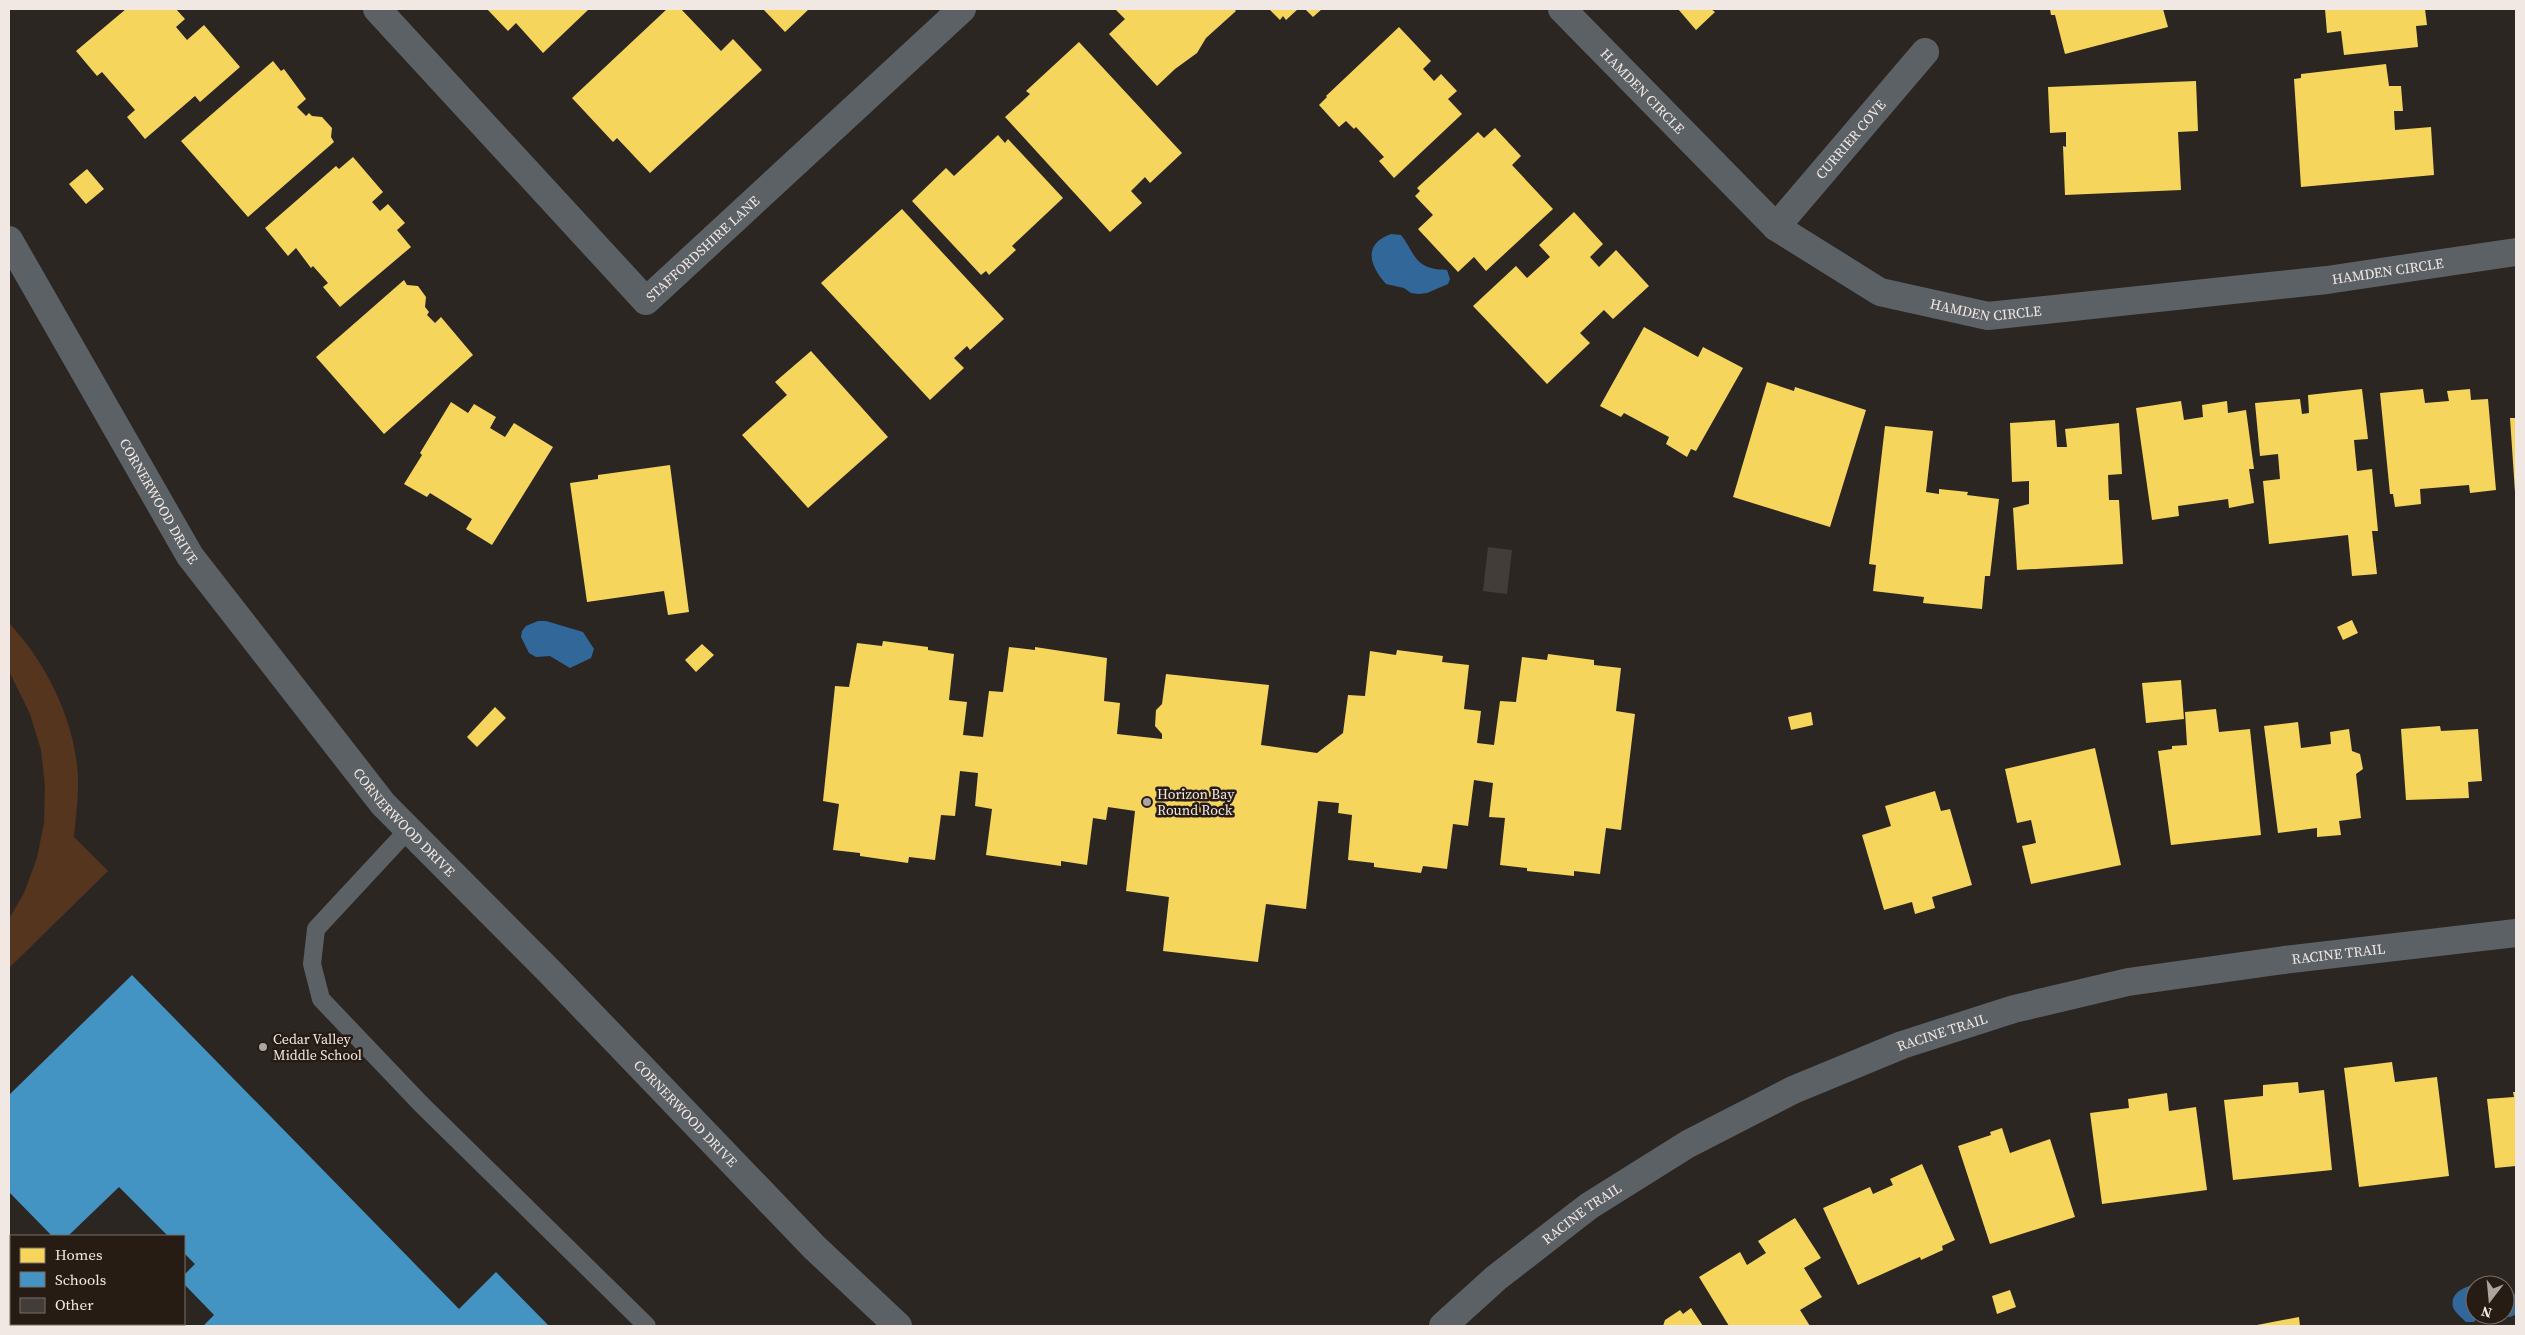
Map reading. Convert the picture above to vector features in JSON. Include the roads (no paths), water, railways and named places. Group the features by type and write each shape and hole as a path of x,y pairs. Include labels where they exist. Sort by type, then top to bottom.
{"street":[{"name":"STAFFORDSHIRE LANE","path":"376,9 646,301 962,9"},
{"name":"HAMDEN CIRCLE","path":"1562,9 1776,227 1880,292 1988,316 2327,280 2516,252"},
{"name":"CURRIER COVE","path":"1776,227 1925,52"},
{"name":"CORNERWOOD DRIVE","path":"9,240 190,556 382,804 550,972 814,1247 898,1326"},
{"name":"RACINE TRAIL","path":"1442,1326 1496,1278 1589,1206 1688,1144 1793,1090 1902,1045 2014,1009 2128,982 2293,959 2516,933"}],"lane":[{"path":"408,830 316,929 312,964 321,999 421,1104 647,1326"}],"water":[{"path":"1391,234 1401,235 1417,259 1425,266 1447,270 1450,279 1448,284 1427,293 1419,294 1386,284 1376,270 1372,256 1376,243"},
{"path":"538,621 546,621 583,632 594,649 591,658 570,668 550,656 536,657 529,653 521,637 522,631 526,626"},
{"path":"2465,1288 2465,1321 2453,1307 2453,1300 2456,1294"}],"place":[{"name":"Horizon Bay Round Rock","path":"1147,802"},
{"name":"Cedar Valley Middle School","path":"263,1047"}]}
